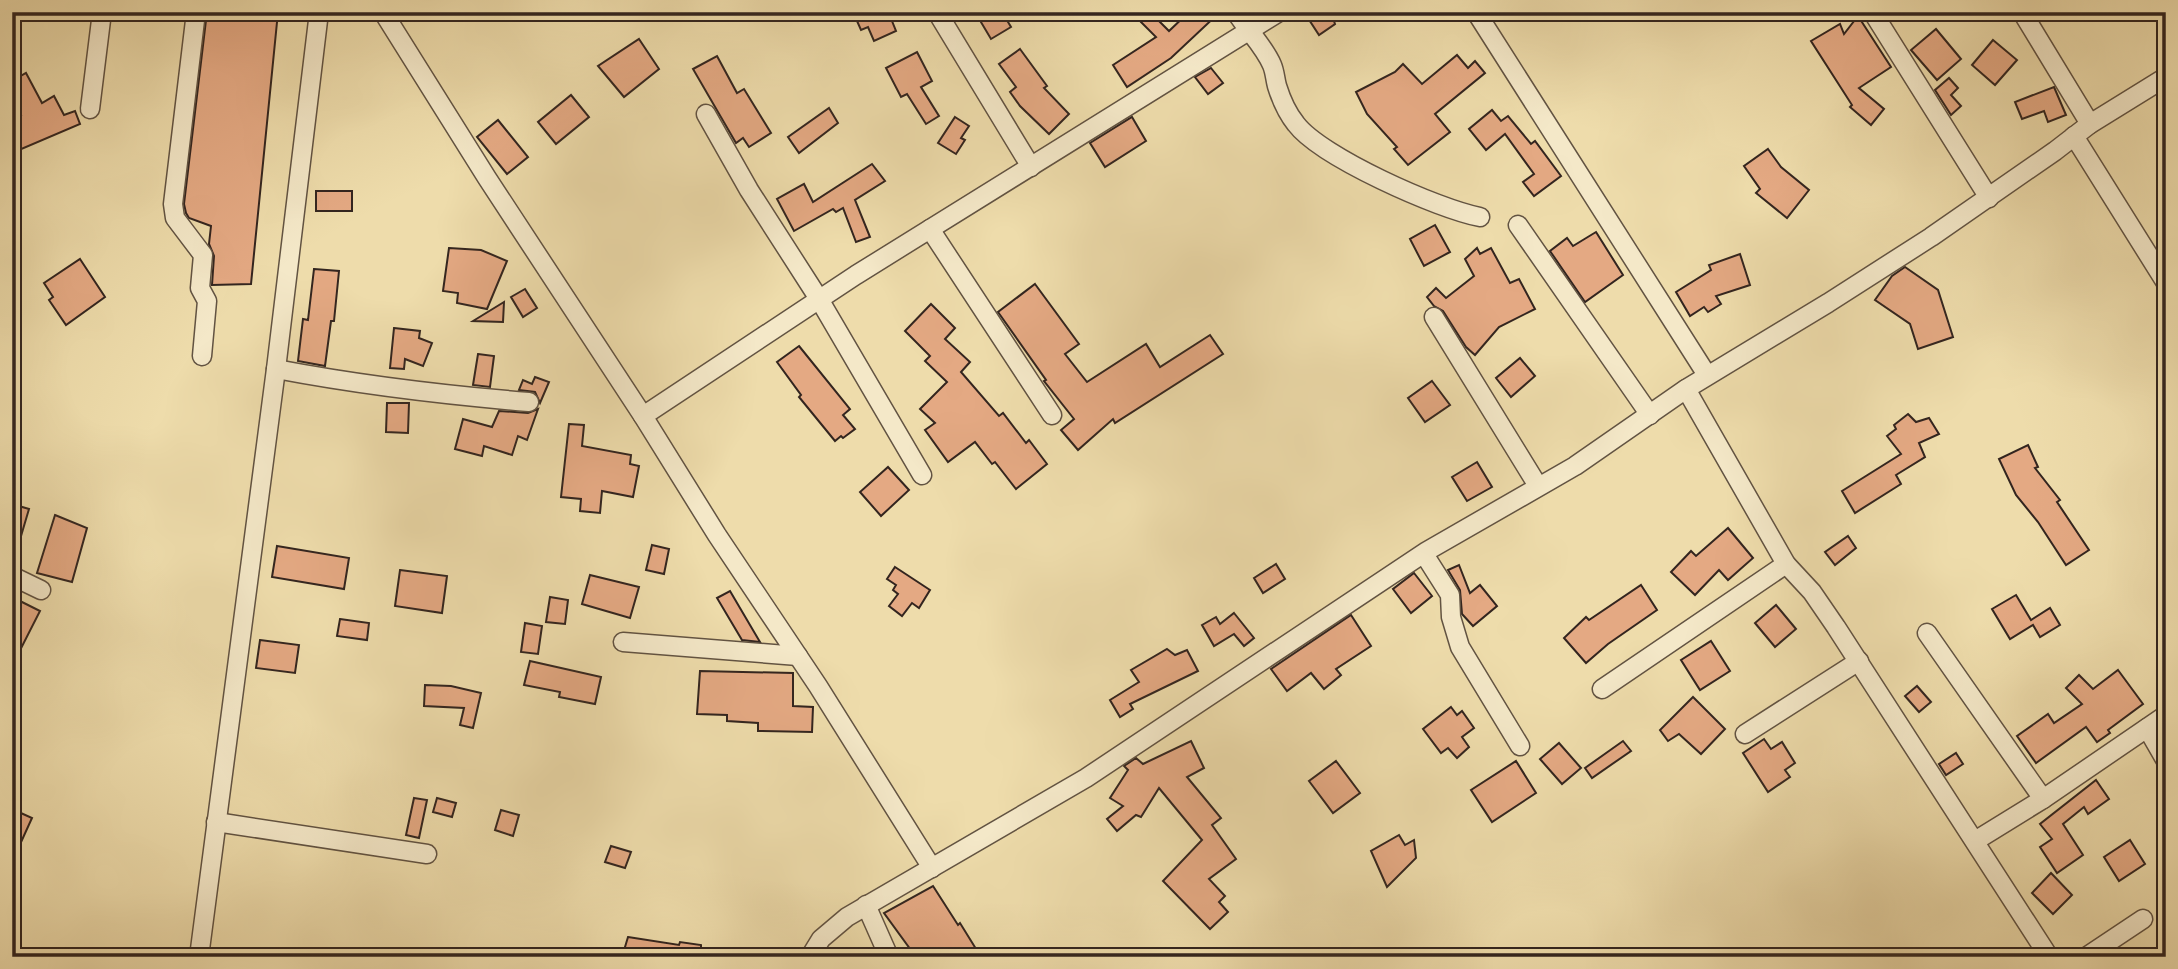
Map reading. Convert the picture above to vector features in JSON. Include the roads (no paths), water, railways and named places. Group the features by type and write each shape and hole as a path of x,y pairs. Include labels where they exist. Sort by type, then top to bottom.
{"street":[{"path":"90,108 102,12"},
{"path":"196,12 173,204 175,218 202,255 200,288 207,301 201,356"},
{"path":"199,957 276,369 319,12"},
{"path":"383,12 932,868"},
{"path":"937,12 1031,167"},
{"path":"1236,12 1266,54 1286,108 1306,136 1361,169 1439,205 1480,218"},
{"path":"643,416 819,299 1279,12"},
{"path":"1476,12 1707,375"},
{"path":"2022,12 2091,124"},
{"path":"1875,16 1989,198"},
{"path":"810,957 815,947 832,929 866,905 1086,778 1424,554 1575,466 1707,375 1828,303 1989,198 2091,124 2166,78"},
{"path":"706,114 749,190 819,299 922,475"},
{"path":"2074,136 2166,283"},
{"path":"1518,225 1650,415"},
{"path":"930,229 1052,415"},
{"path":"1434,317 1538,486"},
{"path":"276,369 332,380 428,393 529,402"},
{"path":"1686,389 1786,564 1812,592 2049,957"},
{"path":"1424,554 1450,595 1451,617 1460,647 1520,746"},
{"path":"1602,689 1786,564"},
{"path":"12,576 41,590"},
{"path":"1927,633 2043,799"},
{"path":"623,642 798,656"},
{"path":"1745,734 1858,661"},
{"path":"1975,841 2043,799 2166,715"},
{"path":"2147,728 2166,761"},
{"path":"216,822 427,854"},
{"path":"866,905 889,957"},
{"path":"2086,957 2143,919"}]}
